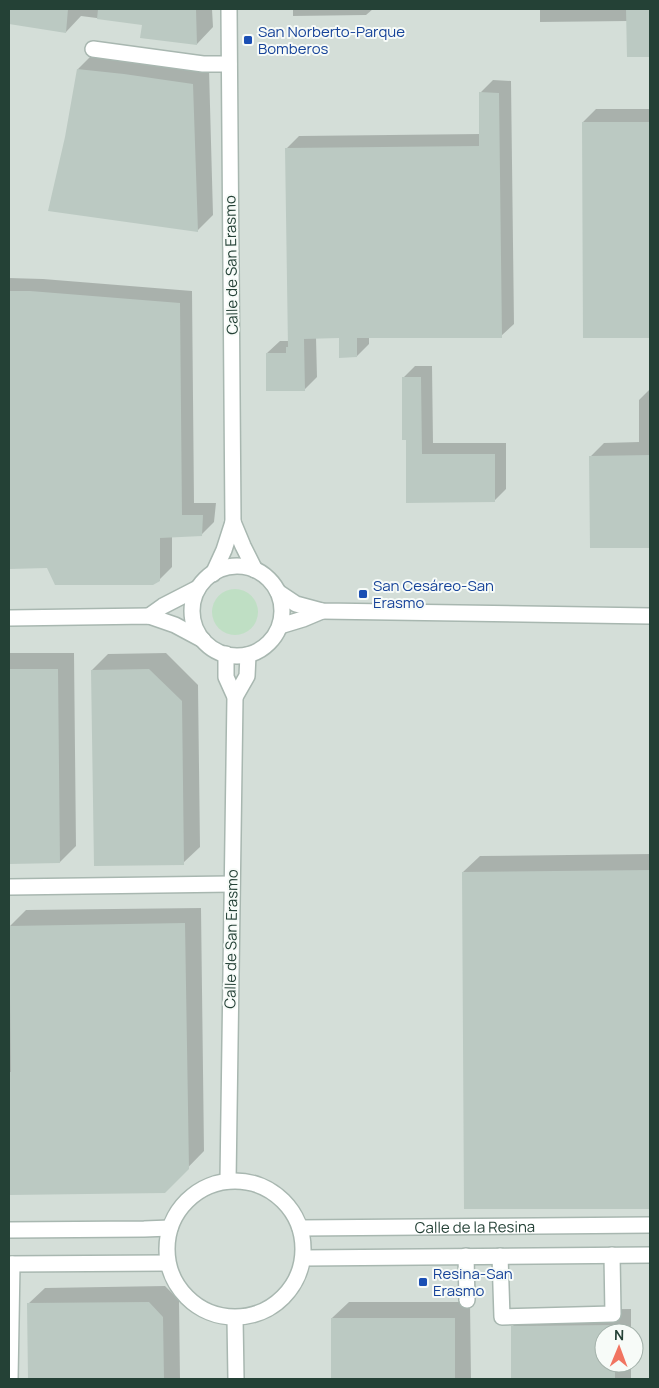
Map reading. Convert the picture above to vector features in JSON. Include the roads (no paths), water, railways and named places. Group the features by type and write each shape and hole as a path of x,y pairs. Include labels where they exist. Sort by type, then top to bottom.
{"street":[{"name":"Calle de San Erasmo","path":"213,574 224,550 233,522 229,9"},
{"path":"92,49 203,64 229,64"},
{"name":"Calle de San Erasmo","path":"233,522 242,546 255,570"},
{"path":"9,618 149,616 175,625 203,640 215,650 237,656 260,649 272,638 280,626 282,602 272,582 263,574 247,567 232,566 219,570 207,578 198,588 149,616"},
{"path":"198,588 193,601 192,614 203,640"},
{"path":"278,592 296,604 322,611 650,616"},
{"path":"280,626 322,611"},
{"name":"Calle de San Erasmo","path":"226,654 226,676 234,697 228,1181"},
{"path":"234,697 247,676 248,654"},
{"path":"9,887 232,884"},
{"path":"228,1181 256,1184 278,1196 292,1211 300,1228 303,1258 297,1279 281,1300 259,1313 235,1318 215,1315 193,1304 178,1288 167,1263 166,1244 170,1228 182,1205 204,1188 228,1181"},
{"name":"Calle de la Resina","path":"300,1228 650,1225"},
{"path":"9,1230 170,1228"},
{"name":"Calle de la Resina","path":"303,1258 650,1255"},
{"path":"466,1256 467,1300"},
{"path":"500,1256 502,1317 612,1314 612,1256"},
{"path":"10,1379 10,1264 167,1263"},
{"path":"235,1318 236,1379"}],"place":[{"name":"San Norberto-Parque Bomberos","path":"248,40"},
{"name":"San Cesáreo-San Erasmo","path":"363,594"},
{"name":"Resina-San Erasmo","path":"423,1282"}]}
